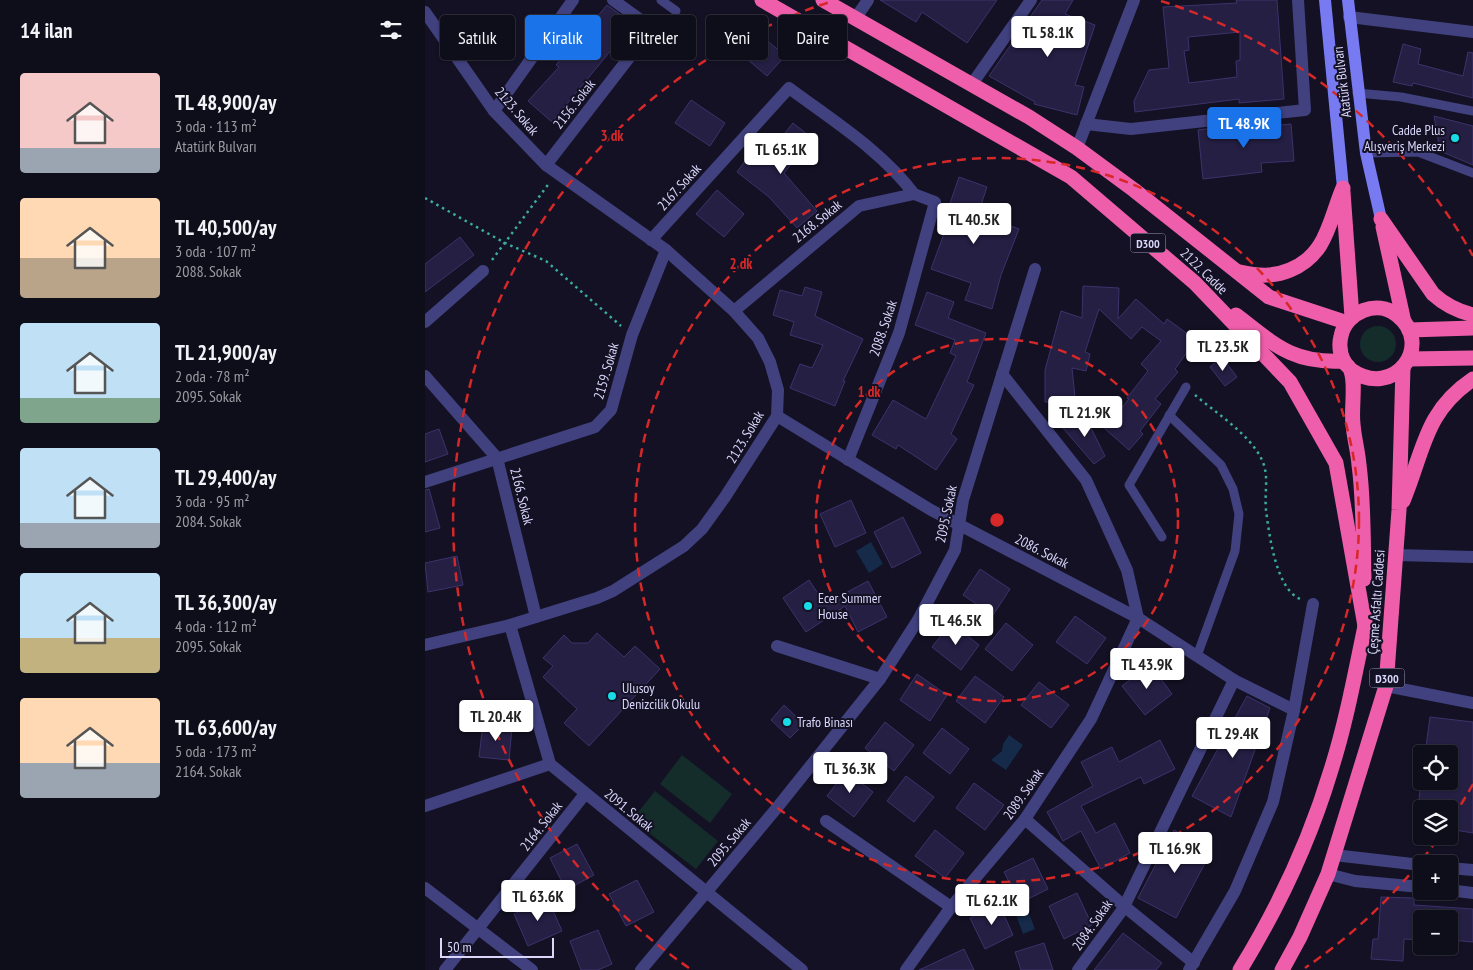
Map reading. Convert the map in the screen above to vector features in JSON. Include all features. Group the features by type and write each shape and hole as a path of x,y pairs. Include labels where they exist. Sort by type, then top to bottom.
{"highway":[{"name":"2122. Cadde","path":"762,0 1071,177 1195,283 1290,382 1336,463 1365,626"},
{"name":"2122. Cadde","path":"823,0 1029,117 1077,148 1134,190 1269,297 1349,319"},
{"path":"1233,270 1258,276 1273,275 1303,265 1314,256 1322,244 1343,188"},
{"path":"1343,188 1349,319 1340,337 1340,349 1347,366 1359,466 1363,517 1365,626"},
{"path":"1381,218 1433,294 1443,304 1459,312 1473,315"},
{"name":"D300","path":"1381,218 1407,326 1411,350 1406,363"},
{"path":"1195,283 1276,346 1299,358 1347,366 1361,377 1372,380 1383,380 1394,375 1406,363 1473,358"},
{"path":"1349,319 1362,311 1379,308 1396,314 1407,326 1473,328"},
{"name":"Çeşme Asfaltı Caddesi","path":"1282,970 1300,937 1328,874 1386,686 1399,510 1406,363"},
{"path":"1399,510 1433,419 1455,391 1473,379"},
{"name":"Çeşme Asfaltı Caddesi","path":"1240,970 1288,882 1328,779 1350,696 1365,626"}],"main road":[{"name":"Atatürk Bulvarı","path":"1325,0 1343,188"},
{"name":"Atatürk Bulvarı","path":"1348,0 1357,94 1366,153 1381,218"}],"street":[{"path":"494,111 573,0"},
{"name":"2156. Sokak","path":"546,165 652,28 613,0"},
{"path":"855,19 868,0"},
{"path":"972,84 1031,0"},
{"path":"1077,148 1134,0"},
{"path":"1086,124 1131,129 1305,110 1298,0"},
{"name":"2123. Sokak","path":"425,12 494,111 546,165 666,250 734,311 758,338 770,362 778,390 777,416 725,497 702,529 684,546 613,591 510,625 425,645"},
{"path":"1349,17 1473,32"},
{"name":"2167. Sokak","path":"651,240 789,88 842,127 901,176 914,194"},
{"name":"2088. Sokak","path":"848,460 899,333 935,202 914,194"},
{"name":"2168. Sokak","path":"734,311 859,206 914,194"},
{"name":"2159. Sokak","path":"425,482 595,427 611,410 632,335 666,250"},
{"name":"2095. Sokak","path":"641,970 880,679 919,620 955,550 963,500 1035,268"},
{"path":"425,322 483,271"},
{"path":"1003,374 1086,480 1127,570 1138,618"},
{"name":"2166. Sokak","path":"425,376 497,458 536,617"},
{"name":"2086. Sokak","path":"777,416 959,525 1138,618 1234,680 1294,710"},
{"path":"1396,555 1473,558"},
{"path":"1025,819 1192,966 1235,891 1273,802 1294,710 1313,604"},
{"name":"2089. Sokak","path":"906,970 951,907 1025,819 1091,719 1138,618"},
{"path":"425,806 550,764 510,625"},
{"path":"777,646 880,679"},
{"name":"2084. Sokak","path":"1078,970 1124,906 1234,680"},
{"path":"1386,686 1473,703"},
{"name":"2091. Sokak","path":"550,764 802,970"},
{"name":"2164. Sokak","path":"445,970 585,794"},
{"path":"826,821 951,907"},
{"path":"1334,855 1413,864"},
{"path":"1458,869 1473,870"},
{"path":"1328,874 1355,881 1413,886"},
{"path":"425,888 532,970"},
{"path":"1458,891 1473,892"}],"lane":[{"path":"661,0 676,11"},
{"path":"1357,94 1401,97 1473,110"},
{"path":"1366,153 1418,152 1473,173"},
{"path":"1162,537 1129,485 1186,387"},
{"path":"1169,415 1221,465 1233,489 1239,514 1235,551 1197,656"}],"path":[{"path":"483,271 557,173"},
{"path":"425,198 505,243 546,261 632,335"},
{"path":"1186,387 1257,450 1266,472 1265,508 1282,582 1294,596 1313,604"}],"green space":[{"path":"1378,326 1385,327 1391,331 1395,337 1395,351 1391,357 1385,361 1378,362 1371,361 1365,357 1361,351 1360,344 1361,337 1365,331 1371,327"},
{"path":"682,755 732,794 710,823 660,784"},
{"path":"655,791 718,841 696,869 632,820"}],"water":[{"path":"871,542 883,564 869,573 856,551"},
{"path":"1009,735 1023,745 1006,770 991,760 1002,751 1003,744"},
{"path":"1028,911 1035,929 1023,934 1016,915"}],"building":[{"path":"880,0 997,0 967,43 922,12 916,22"},
{"path":"1042,0 1073,0 1065,14 1095,25 1075,85 1084,87 1077,115 1034,104 1035,102 989,76"},
{"path":"1236,0 1277,0 1284,99 1239,103 1239,99 1135,112 1134,101 1149,70 1169,68 1163,7 1237,3","holes":["1240,32 1240,60 1236,61 1237,77 1189,83 1184,51 1189,50 1188,37"]},
{"path":"607,5 621,15 611,15 611,50 552,122 528,101 559,67 556,65 560,60 601,60 601,15 598,15"},
{"path":"768,41 778,50 778,60 781,60 767,76 748,60 768,60"},
{"path":"1403,44 1421,49 1418,64 1463,76 1468,52 1473,53 1473,98 1413,83 1412,86 1393,82"},
{"path":"691,100 725,123 710,146 675,123"},
{"name":"Cadde Plus Alışveriş Merkezi","path":"1434,116 1473,126 1473,165 1440,151"},
{"path":"793,123 812,138 784,173 817,211 797,228 769,197 737,172 753,150 765,158"},
{"path":"1257,123 1257,127 1291,124 1294,161 1261,163 1262,172 1203,179 1198,130"},
{"path":"959,177 987,187 978,214 1019,229 1001,275 992,309 965,300 971,283 931,269 949,220 945,218"},
{"path":"717,190 744,214 724,237 696,214"},
{"path":"460,237 474,255 425,292 425,264"},
{"path":"1083,286 1119,288 1118,319 1136,299 1164,324 1167,319 1196,340 1175,369 1178,372 1155,399 1161,404 1140,431 1143,434 1129,450 1104,428 1129,399 1127,398 1148,371 1141,364 1161,341 1142,327 1131,339 1099,309 1085,352 1090,354 1086,371 1072,368 1075,397 1078,403 1045,402 1045,370 1061,311 1082,318"},
{"path":"805,287 822,292 815,316 863,339 843,381 845,381 835,406 790,388 800,364 812,368 823,345 790,335 794,322 773,315 780,290 802,296"},
{"path":"927,292 954,302 948,318 986,333 967,382 974,385 951,434 957,439 936,470 898,445 896,449 872,435 893,400 926,419 956,356 950,353 955,340 915,325"},
{"path":"1222,357 1237,377 1225,386 1210,367"},
{"path":"1083,412 1105,456 1094,464 1062,427"},
{"path":"439,429 448,454 425,462 425,434"},
{"path":"429,489 440,528 425,532 425,490"},
{"path":"851,500 866,533 835,547 820,514"},
{"path":"903,517 921,553 892,568 874,532"},
{"path":"457,556 463,585 428,592 425,563"},
{"path":"980,569 1010,589 993,615 963,595"},
{"path":"809,580 825,604 868,581 887,617 858,632 845,606 806,632 783,598"},
{"path":"1075,616 1106,638 1087,664 1056,642"},
{"path":"951,623 979,645 961,670 932,647"},
{"path":"1006,623 1033,645 1012,671 985,649"},
{"path":"597,633 624,657 635,646 660,669 589,746 564,723 577,709 543,677 553,666 543,658 564,635 572,643 588,643"},
{"path":"1150,664 1172,694 1145,715 1122,686"},
{"path":"917,674 947,695 930,721 900,700"},
{"path":"975,676 1004,697 985,723 956,701"},
{"path":"1039,682 1069,705 1051,728 1021,705"},
{"path":"1247,696 1270,708 1231,817 1192,796"},
{"name":"Trafo Binası","path":"784,705 804,724 790,738 771,720"},
{"path":"1430,717 1473,722 1473,833 1458,830 1458,800 1419,800 1420,790 1458,790 1458,745 1426,745"},
{"path":"885,722 914,745 894,771 865,748"},
{"path":"483,724 512,727 509,760 479,757"},
{"path":"942,728 969,749 950,774 923,753"},
{"path":"1160,740 1175,769 1144,784 1141,777 1081,806 1096,833 1115,823 1130,853 1101,869 1081,831 1063,841 1047,812 1093,786 1081,762 1112,747 1119,762"},
{"path":"846,771 873,792 854,817 827,796"},
{"path":"906,776 934,797 914,822 887,801"},
{"path":"974,783 1004,805 985,830 956,808"},
{"path":"935,830 964,853 945,878 915,856"},
{"path":"1174,830 1212,850 1176,918 1138,898"},
{"path":"577,844 594,875 566,890 550,858"},
{"path":"1033,858 1048,889 1020,903 1004,872"},
{"path":"637,880 654,912 626,926 609,894"},
{"path":"1077,893 1092,925 1064,939 1049,906"},
{"path":"1381,897 1413,898 1414,905 1473,909 1473,942 1458,941 1458,910 1413,910 1413,940 1404,939 1403,961 1371,959 1373,939 1378,939"},
{"path":"548,899 562,931 528,946 514,914"},
{"path":"999,904 1013,935 985,949 970,918"},
{"path":"598,930 612,964 598,970 581,970 570,941"},
{"path":"1123,933 1162,963 1156,970 1094,970"},
{"path":"1044,943 1053,970 1021,970 1015,952"},
{"path":"964,949 974,970 919,970"}],"place":[{"name":"Cadde Plus Alışveriş Merkezi","path":"1455,138"},
{"name":"Ecer Summer House","path":"808,606"},
{"name":"Ulusoy Denizcilik Okulu","path":"612,696"},
{"name":"Trafo Binası","path":"787,722"}]}
